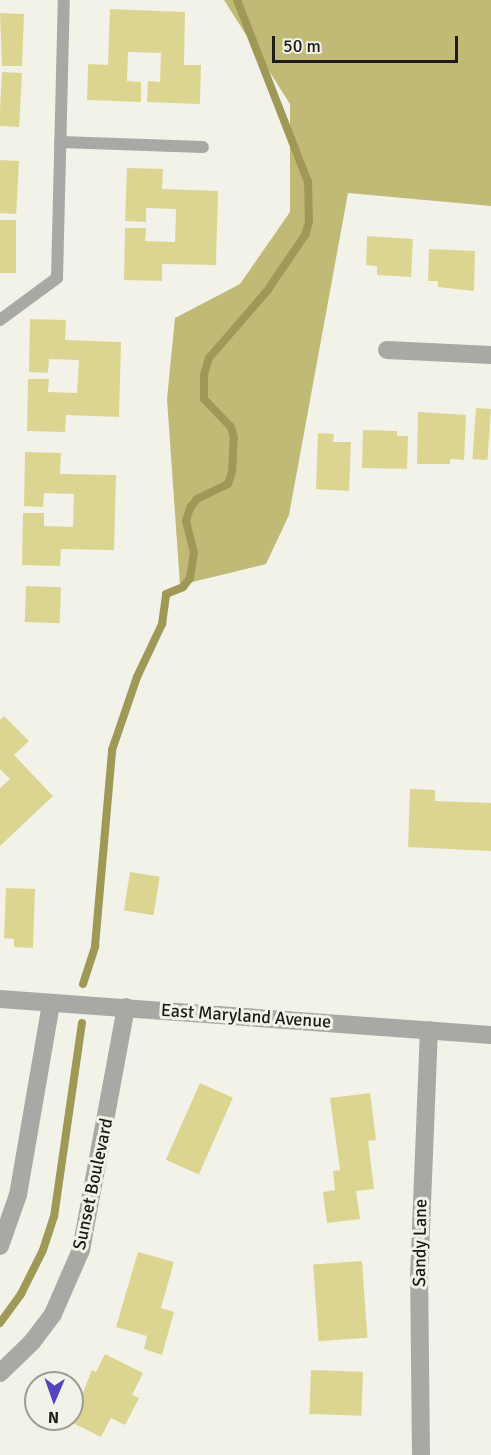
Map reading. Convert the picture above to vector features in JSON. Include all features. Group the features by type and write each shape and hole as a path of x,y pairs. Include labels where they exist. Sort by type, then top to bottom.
{"street":[{"path":"387,350 491,356"},
{"name":"East Maryland Avenue","path":"0,999 491,1035"},
{"path":"0,1246 18,1195 51,1003"},
{"name":"Sunset Boulevard","path":"0,1373 32,1342 53,1314 81,1250 126,1007"},
{"name":"Sandy Lane","path":"421,1455 419,1268 429,1030"}],"lane":[{"path":"0,320 57,278 64,0"},
{"path":"60,142 203,147"}],"shaded area":[{"path":"224,0 491,0 491,206 348,193 289,515 266,564 180,585 167,399 175,318 240,284 290,212 290,104"}],"building":[{"path":"110,9 185,12 184,65 201,65 200,104 147,102 148,81 160,82 161,53 128,52 127,81 141,82 141,102 87,100 88,64 108,65"},
{"path":"0,13 24,14 22,66 2,66"},
{"path":"2,72 22,73 19,127 0,126"},
{"path":"0,160 19,161 16,214 0,213"},
{"path":"127,168 163,169 162,189 218,191 216,265 162,264 162,281 124,280 125,228 146,228 145,241 175,242 176,209 146,208 146,222 125,221"},
{"path":"0,220 16,220 16,273 0,273"},
{"path":"367,236 413,239 411,277 377,275 377,266 366,265"},
{"path":"429,249 475,251 474,291 438,287 438,281 428,281"},
{"path":"30,319 66,320 65,340 121,342 119,417 66,415 65,432 27,431 28,379 49,379 48,392 77,393 79,360 49,359 48,373 29,372"},
{"path":"476,408 491,409 487,460 472,459"},
{"path":"418,412 466,415 464,460 450,459 450,464 417,464"},
{"path":"363,430 397,431 397,436 408,436 407,469 362,468"},
{"path":"318,433 334,434 333,442 351,442 349,491 316,489"},
{"path":"25,452 61,453 60,474 116,475 114,550 61,549 60,566 22,565 23,513 44,513 44,526 73,527 74,494 44,493 43,507 24,506"},
{"path":"26,586 61,587 60,623 25,622"},
{"path":"4,716 29,741 14,755 53,796 0,846 0,788 10,779 0,769 0,720"},
{"path":"410,789 435,790 435,801 491,803 491,851 408,847"},
{"path":"130,872 160,877 154,915 124,911"},
{"path":"6,888 35,889 33,948 14,947 14,939 4,938"},
{"path":"200,1083 233,1098 199,1174 166,1160"},
{"path":"370,1093 376,1140 368,1141 374,1189 356,1191 360,1219 327,1223 323,1192 335,1190 333,1171 340,1170 330,1098"},
{"path":"138,1252 174,1262 161,1308 174,1312 162,1355 144,1349 147,1336 116,1327"},
{"path":"362,1261 367,1338 318,1341 313,1264"},
{"path":"105,1354 143,1373 132,1395 139,1398 125,1425 111,1418 101,1437 84,1428 84,1390 92,1370 96,1372"},
{"path":"311,1370 363,1372 361,1416 309,1414"}],"waterway":[{"path":"83,984 95,946 112,750 137,677 162,624 166,594 183,587 190,578 194,553 186,521 190,508 197,499 228,484 232,472 234,438 231,427 204,399 204,375 209,358 267,291 305,235 309,222 308,182 237,0"},
{"path":"0,1323 21,1294 43,1250 54,1217 82,1023"}]}
